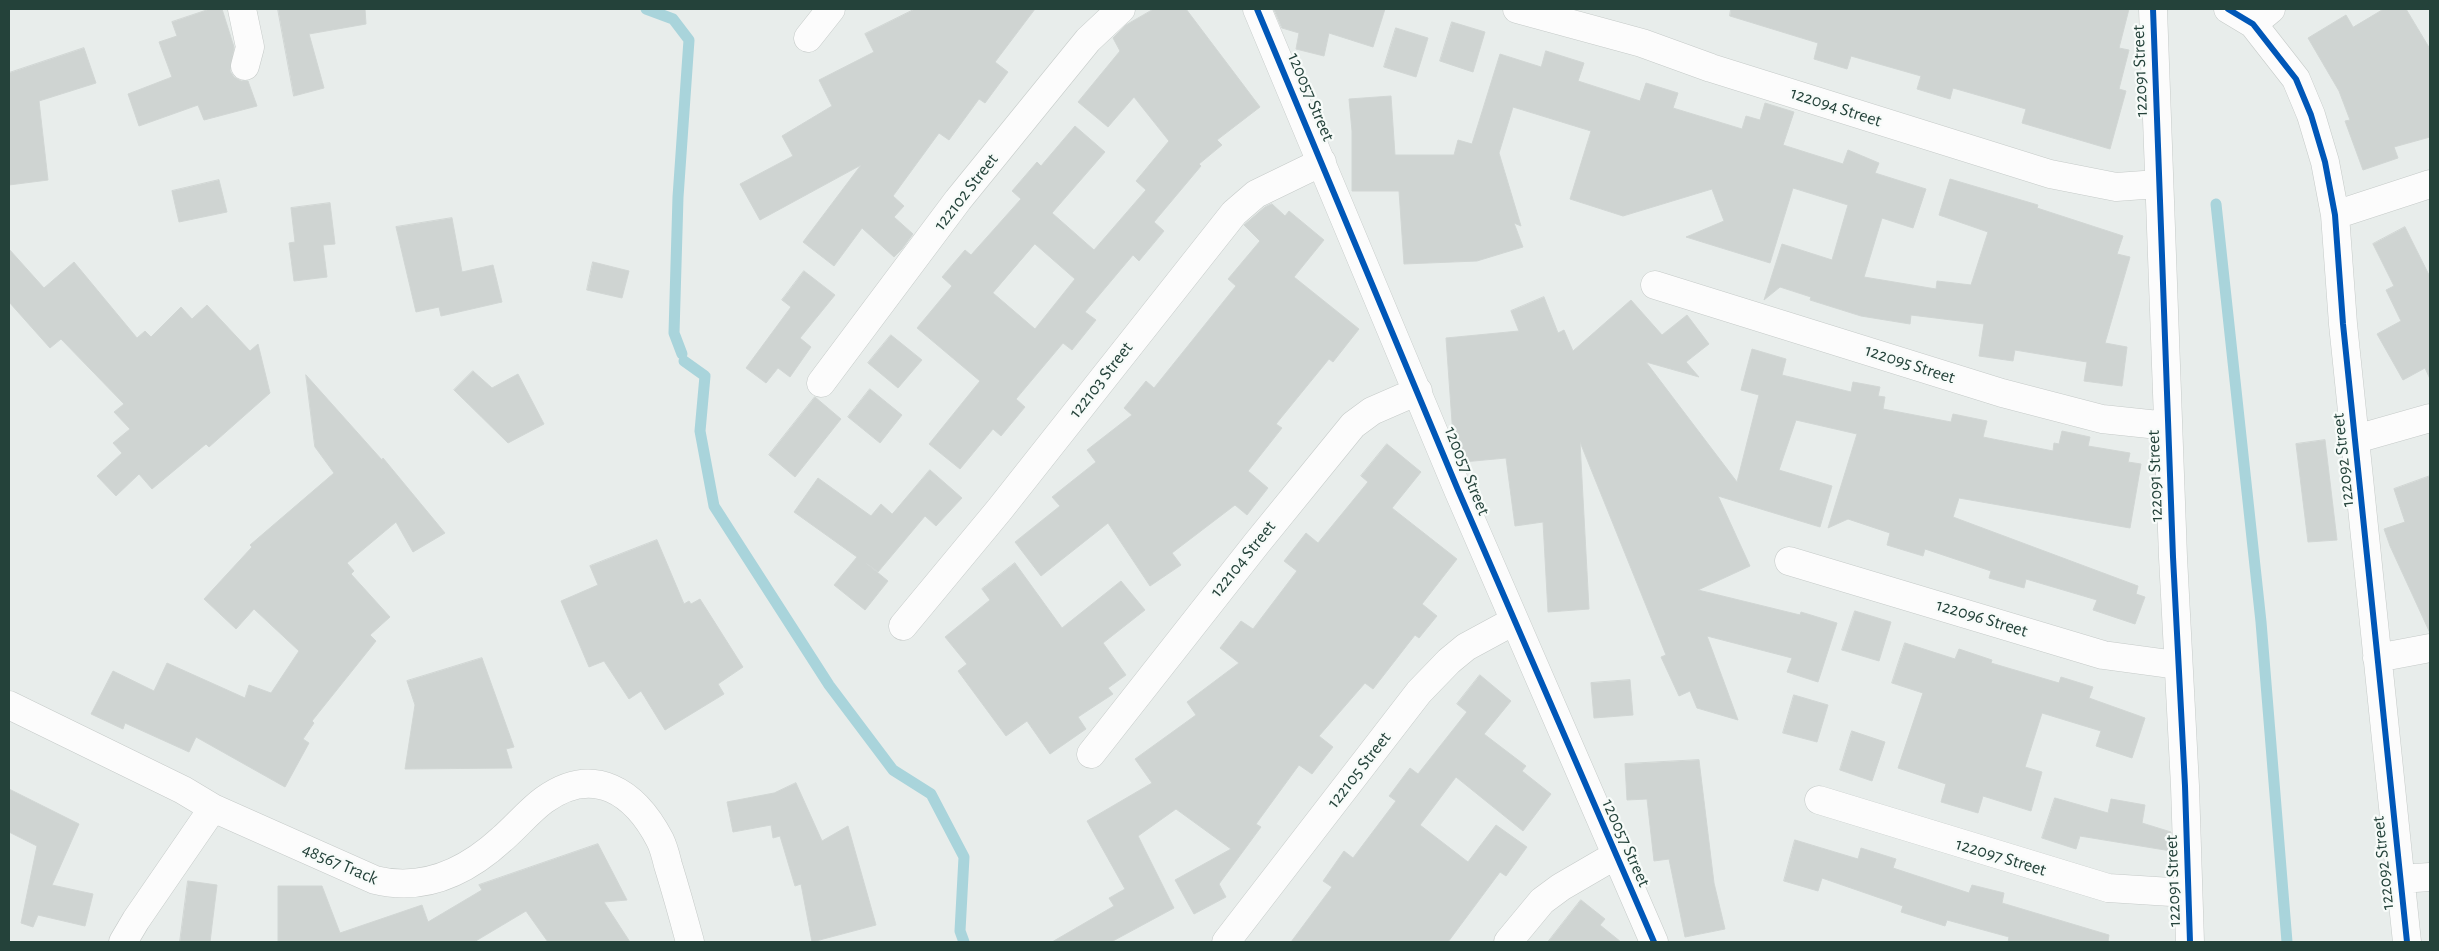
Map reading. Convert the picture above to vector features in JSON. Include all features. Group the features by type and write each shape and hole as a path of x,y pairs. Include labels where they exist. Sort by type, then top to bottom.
{"street":[{"path":"242,9 250,46 245,66"},
{"path":"808,38 831,9"},
{"name":"122102 Street","path":"821,383 976,178 1088,40 1121,9"},
{"name":"120057 Street","path":"1257,9 1514,621 1654,942"},
{"name":"122094 Street","path":"1517,9 1642,43 1712,68 2050,174 2116,186 2158,184"},
{"name":"122091 Street","path":"2153,9 2177,665 2185,786 2190,942"},
{"name":"122092 Street","path":"2228,9 2262,17 2273,47 2296,78 2311,115 2325,162 2335,214 2343,324 2407,942"},
{"name":"122103 Street","path":"903,626 978,537 1234,213 1256,194 1322,162"},
{"path":"2335,214 2430,184"},
{"name":"122095 Street","path":"1655,285 2002,393 2102,419 2168,426"},
{"name":"122104 Street","path":"1092,754 1244,558 1353,425 1372,411 1418,391"},
{"path":"2356,439 2430,418"},
{"name":"122096 Street","path":"1789,560 2104,655 2177,665"},
{"name":"122105 Street","path":"1226,942 1419,692 1449,661 1466,647 1514,621"},
{"path":"2377,658 2430,648"},
{"name":"48567 Track","path":"9,705 183,790 213,808 375,880 394,885 439,878 460,871 482,857 543,800 559,791 592,782 612,787 643,813 660,841 690,942"},
{"name":"122097 Street","path":"1819,800 2108,888 2187,893"},
{"path":"124,942 136,920 213,808"},
{"path":"1508,942 1542,901 1561,887 1616,855"},
{"path":"2400,879 2430,877"}],"building":[{"path":"210,9 222,9 234,47 230,71 234,77 241,81 248,81 257,106 204,120 198,105 139,126 128,94 172,77 159,42 177,36 172,22"},
{"path":"278,9 365,9 366,24 309,34 324,88 294,96"},
{"path":"915,9 1035,9 995,62 1008,72 985,103 979,99 949,140 939,133 893,196 904,206 894,217 913,234 902,249 894,257 862,228 834,266 803,242 861,165 760,220 740,184 793,156 782,136 832,106 819,80 874,52 865,34"},
{"path":"1154,9 1186,9 1260,107 1217,140 1222,145 1199,164 1201,166 1154,222 1164,231 1139,261 1133,255 1085,312 1096,320 1072,350 1063,343 1016,399 1025,407 1001,436 993,429 960,469 929,444 980,381 917,328 952,286 942,277 965,250 971,255 1021,199 1012,191 1037,162 1041,166 1075,126 1105,152 1052,213 1094,250 1146,190 1136,181 1169,141 1134,97 1108,127 1078,102 1120,51 1113,38 1126,25","holes":["1035,244 1075,279 1035,329 993,293"]},
{"path":"1274,9 1385,9 1373,47 1329,33 1324,56 1296,49 1299,33 1282,28"},
{"path":"1731,9 2129,9 2119,48 2129,50 2119,89 2126,91 2110,149 2022,123 2026,109 1953,88 1950,99 1917,89 1921,76 1851,56 1847,69 1814,59 1818,43 1730,16"},
{"path":"2384,9 2406,9 2430,49 2430,137 2394,147 2398,158 2363,170 2345,121 2350,120 2339,91 2308,38 2346,15 2353,27"},
{"path":"1452,22 1485,32 1473,72 1440,61"},
{"path":"1396,28 1428,38 1416,77 1384,67"},
{"path":"84,48 96,83 39,101 48,180 9,185 9,73"},
{"path":"1546,51 1584,63 1578,81 1640,101 1646,83 1678,93 1673,108 1742,129 1746,116 1760,120 1765,103 1794,112 1783,145 1843,164 1848,150 1879,163 1875,173 1926,189 1913,228 1882,218 1864,277 1936,289 1937,281 1971,285 1988,232 1939,215 1950,179 2038,205 2037,208 2123,236 2117,254 2130,257 2105,343 2127,347 2122,386 2084,381 2087,362 2015,350 2013,361 1979,356 1984,324 1911,315 1910,324 1861,316 1810,300 1811,297 1780,287 1764,300 1782,244 1832,260 1848,205 1793,188 1770,263 1686,237 1724,221 1712,189 1623,216 1570,199 1591,131 1513,107 1499,153 1521,226 1514,223 1523,247 1477,261 1404,264 1399,191 1352,191 1352,131 1349,99 1391,96 1395,155 1454,155 1458,140 1472,144 1500,54 1541,67"},
{"path":"219,180 227,212 179,222 172,191"},
{"path":"330,203 335,244 323,245 327,277 294,281 289,243 295,242 291,208"},
{"path":"1272,204 1285,216 1289,211 1324,240 1294,277 1359,329 1333,362 1329,359 1276,424 1282,428 1248,471 1268,488 1247,515 1235,505 1172,553 1181,565 1150,586 1108,523 1041,576 1015,542 1060,506 1052,497 1096,462 1087,450 1132,415 1124,408 1146,381 1154,388 1236,286 1228,279 1260,241 1244,225 1265,207"},
{"path":"452,218 462,272 493,265 502,302 441,316 439,307 416,312 396,227"},
{"path":"2405,227 2430,277 2430,379 2425,368 2403,380 2377,334 2401,321 2386,290 2394,286 2373,244"},
{"path":"9,249 44,288 74,262 137,338 145,331 151,337 181,307 192,319 207,305 250,351 258,344 270,393 209,447 206,444 152,489 139,474 116,496 97,476 122,453 113,443 130,429 114,412 124,404 61,339 50,348 9,302"},
{"path":"593,262 629,271 622,298 587,290"},
{"path":"804,271 835,295 800,338 811,347 790,377 778,368 766,383 746,368 791,307 782,300"},
{"path":"1544,297 1558,333 1564,330 1573,351 1631,300 1662,335 1687,315 1709,344 1686,362 1699,377 1646,362 1737,482 1759,395 1741,390 1752,349 1786,359 1782,375 1851,392 1853,382 1880,387 1878,396 1885,397 1883,409 1951,422 1953,414 1987,421 1983,437 2053,451 2054,443 2059,444 2062,431 2090,437 2088,446 2130,453 2128,462 2141,464 2130,528 1959,498 1953,517 2138,586 2136,594 2145,597 2135,624 2093,610 2097,600 2026,579 2024,588 1989,578 1991,571 1925,549 1923,556 1887,545 1890,533 1848,519 1828,528 1857,434 1796,420 1779,470 1832,486 1820,527 1718,496 1750,566 1698,590 1800,615 1801,612 1837,623 1818,682 1787,672 1792,658 1707,636 1738,720 1697,708 1690,691 1679,696 1661,657 1666,655 1580,442 1589,609 1548,612 1543,522 1515,526 1506,458 1463,462 1453,436 1446,338 1519,331 1511,311"},
{"path":"891,335 922,360 898,388 868,363"},
{"path":"473,371 492,388 518,374 544,424 508,443 454,390"},
{"path":"306,375 382,460 383,458 445,533 413,552 396,522 347,563 354,571 351,574 390,617 370,635 376,641 312,721 314,723 303,739 309,743 285,787 196,737 189,752 125,723 123,729 91,714 113,671 154,691 167,663 245,698 249,685 271,693 299,651 254,609 236,629 204,599 252,547 250,545 334,473 315,447"},
{"path":"870,389 902,415 880,443 848,417"},
{"path":"815,397 841,419 795,477 769,455"},
{"path":"2325,440 2337,540 2308,542 2296,444"},
{"path":"1387,444 1421,472 1392,508 1457,559 1422,604 1437,616 1419,638 1415,635 1373,689 1365,683 1319,736 1333,747 1312,774 1299,765 1256,824 1261,827 1219,884 1226,897 1194,914 1175,880 1231,849 1176,809 1138,836 1174,908 1111,942 1052,942 1114,906 1109,898 1125,889 1087,821 1152,783 1135,759 1196,715 1187,702 1239,663 1220,648 1241,621 1253,629 1297,571 1284,561 1306,533 1318,543 1368,482 1361,476"},
{"path":"930,470 962,498 936,526 925,516 878,572 866,563 888,581 865,610 834,585 857,557 794,512 818,478 871,516 881,504 892,514"},
{"path":"2430,476 2430,633 2384,529 2405,522 2394,489"},
{"path":"657,540 684,604 689,601 691,604 700,599 743,667 718,684 724,694 665,730 641,691 629,699 604,661 589,667 561,601 598,585 590,566"},
{"path":"1015,563 1062,628 1121,581 1145,610 1103,643 1126,675 1108,688 1113,694 1078,717 1086,729 1050,754 1027,721 1006,736 958,671 967,664 945,637 990,600 982,589"},
{"path":"1855,611 1891,622 1879,661 1842,650"},
{"path":"1905,643 1955,659 1959,649 1992,660 1991,663 2059,683 2061,677 2093,687 2089,698 2145,718 2132,758 2096,746 2101,731 2042,713 2025,767 2042,772 2031,811 1983,796 1978,813 1941,802 1946,784 1898,768 1923,693 1892,683"},
{"path":"482,658 514,747 506,749 512,768 405,769 415,705 407,681"},
{"path":"1480,675 1511,701 1484,734 1526,766 1522,771 1551,794 1523,831 1456,777 1420,825 1468,862 1496,825 1527,847 1506,876 1500,872 1448,942 1291,942 1332,887 1323,881 1344,851 1353,858 1396,801 1389,796 1410,768 1418,774 1467,712 1457,704"},
{"path":"1630,680 1633,715 1594,718 1591,683"},
{"path":"1794,695 1828,705 1817,742 1783,733"},
{"path":"1852,731 1885,742 1872,781 1840,770"},
{"path":"1699,760 1714,883 1725,929 1685,937 1669,859 1654,861 1647,799 1627,800 1625,764"},
{"path":"796,783 822,841 848,826 876,925 812,942 801,884 795,886 780,836 773,838 771,825 733,832 727,802 774,793"},
{"path":"9,789 79,824 52,885 93,894 85,926 38,915 33,927 21,923 37,846 9,832"},
{"path":"2055,798 2108,813 2111,799 2145,805 2142,823 2171,832 2171,851 2080,836 2076,849 2042,838"},
{"path":"1795,840 1858,859 1861,848 1896,859 1893,868 1969,893 1972,885 2004,893 2002,903 2109,935 2108,942 2008,942 2009,937 1947,920 1945,926 1901,912 1903,906 1822,878 1818,891 1784,881"},
{"path":"598,844 627,900 604,902 630,942 548,942 526,911 474,942 278,942 278,886 322,886 340,933 422,905 428,922 482,890 479,885"},
{"path":"188,881 217,885 210,942 180,942"},
{"path":"1581,900 1605,919 1600,925 1621,942 1548,942"}],"waterway":[{"path":"646,9 673,19 689,40 678,197 674,333 682,354"},
{"path":"2216,204 2261,622 2287,942"},
{"path":"684,361 705,376 700,431 714,506 829,685 893,770 931,794 964,857 960,931 964,942"}],"cycle path":[{"path":"1257,9 1458,490 1654,942"},
{"path":"2153,9 2173,557 2185,786 2190,942"},
{"path":"2228,9 2253,24 2296,79 2311,115 2325,162 2335,215 2343,324 2407,942"}]}
